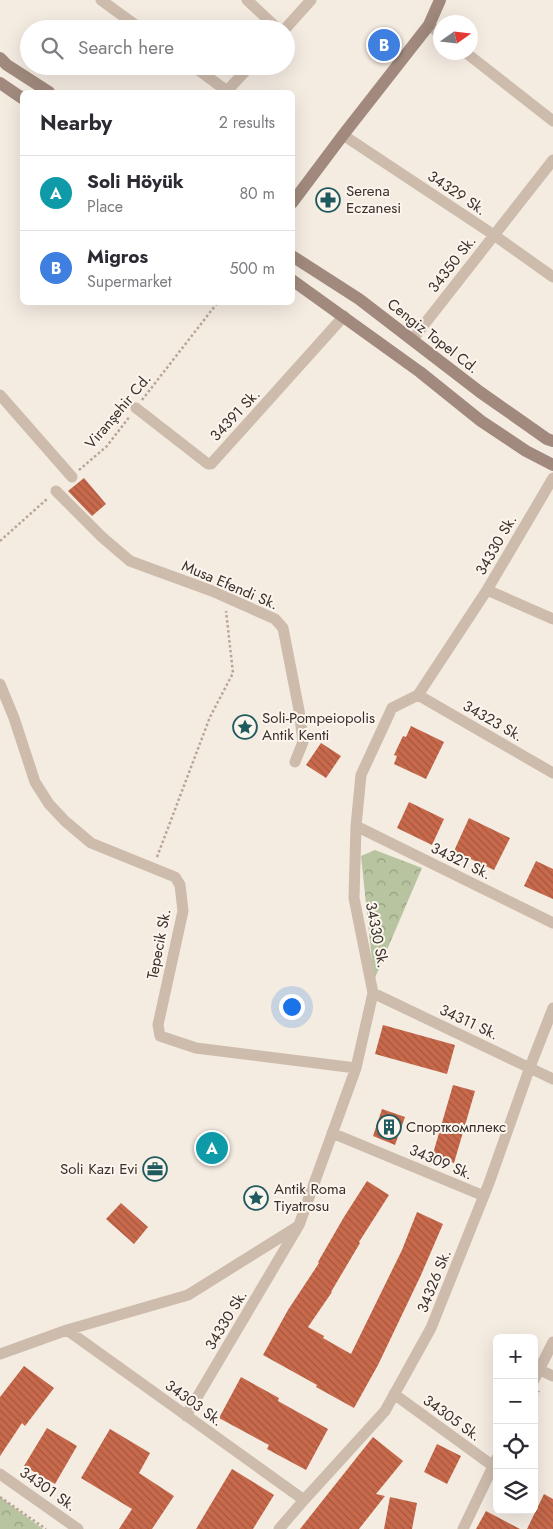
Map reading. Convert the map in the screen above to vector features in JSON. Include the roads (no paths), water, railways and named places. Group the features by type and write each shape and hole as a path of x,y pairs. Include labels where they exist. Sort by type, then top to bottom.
{"street":[{"path":"101,0 129,20"},
{"path":"247,0 268,20"},
{"path":"293,20 311,0"},
{"path":"295,199 429,25 440,0"},
{"path":"429,25 433,28"},
{"path":"0,58 20,73"},
{"path":"475,60 553,121"},
{"path":"24,75 46,90"},
{"path":"205,75 224,90"},
{"path":"229,90 242,75"},
{"path":"0,83 20,97"},
{"name":"34329 Sk.","path":"343,135 494,235 553,278"},
{"name":"34350 Sk.","path":"412,340 553,160"},
{"name":"Cengiz Topel Cd.","path":"295,258 359,299 480,392 553,441"},
{"path":"295,282 420,372 481,421 553,465"},
{"name":"34391 Sk.","path":"136,408 195,455 211,464 344,316"},
{"path":"0,395 72,477"},
{"name":"34330 Sk.","path":"186,1416 299,1225 356,1068 373,994 354,898 356,826 361,775 392,708 418,695 487,590 553,478"},
{"name":"Musa Efendi Sk.","path":"56,491 102,537 130,561 275,618 283,628 299,710 303,742 295,762"},
{"path":"487,590 553,619"},
{"name":"Tepecik Sk.","path":"0,684 14,718 35,782 49,804 65,821 91,843 175,876 180,885 183,911 158,1025 160,1036 196,1048 356,1068"},
{"name":"34323 Sk.","path":"418,695 553,773"},
{"name":"34321 Sk.","path":"356,826 553,923"},
{"name":"34311 Sk.","path":"373,994 553,1079"},
{"name":"34326 Sk.","path":"279,1529 385,1411 431,1328 484,1196 553,1008"},
{"name":"34309 Sk.","path":"332,1132 484,1196"},
{"path":"0,1354 67,1330 188,1295 299,1225"},
{"name":"34303 Sk.","path":"67,1330 304,1500"},
{"path":"535,1379 553,1342"},
{"path":"540,1370 553,1376"},
{"name":"34305 Sk.","path":"394,1394 493,1461"},
{"path":"463,1529 493,1466"},
{"name":"34301 Sk.","path":"0,1474 78,1529"}],"place":[{"name":"Migros","path":"384,45"},
{"name":"Serena Eczanesi","path":"328,200"},
{"name":"Soli-Pompeiopolis Antik Kenti","path":"245,727"},
{"name":"Спорткомплекс","path":"389,1127"},
{"name":"Soli Höyük","path":"212,1148"},
{"name":"Soli Kazı Evi","path":"155,1169"},
{"name":"Antik Roma Tiyatrosu","path":"256,1198"}]}
